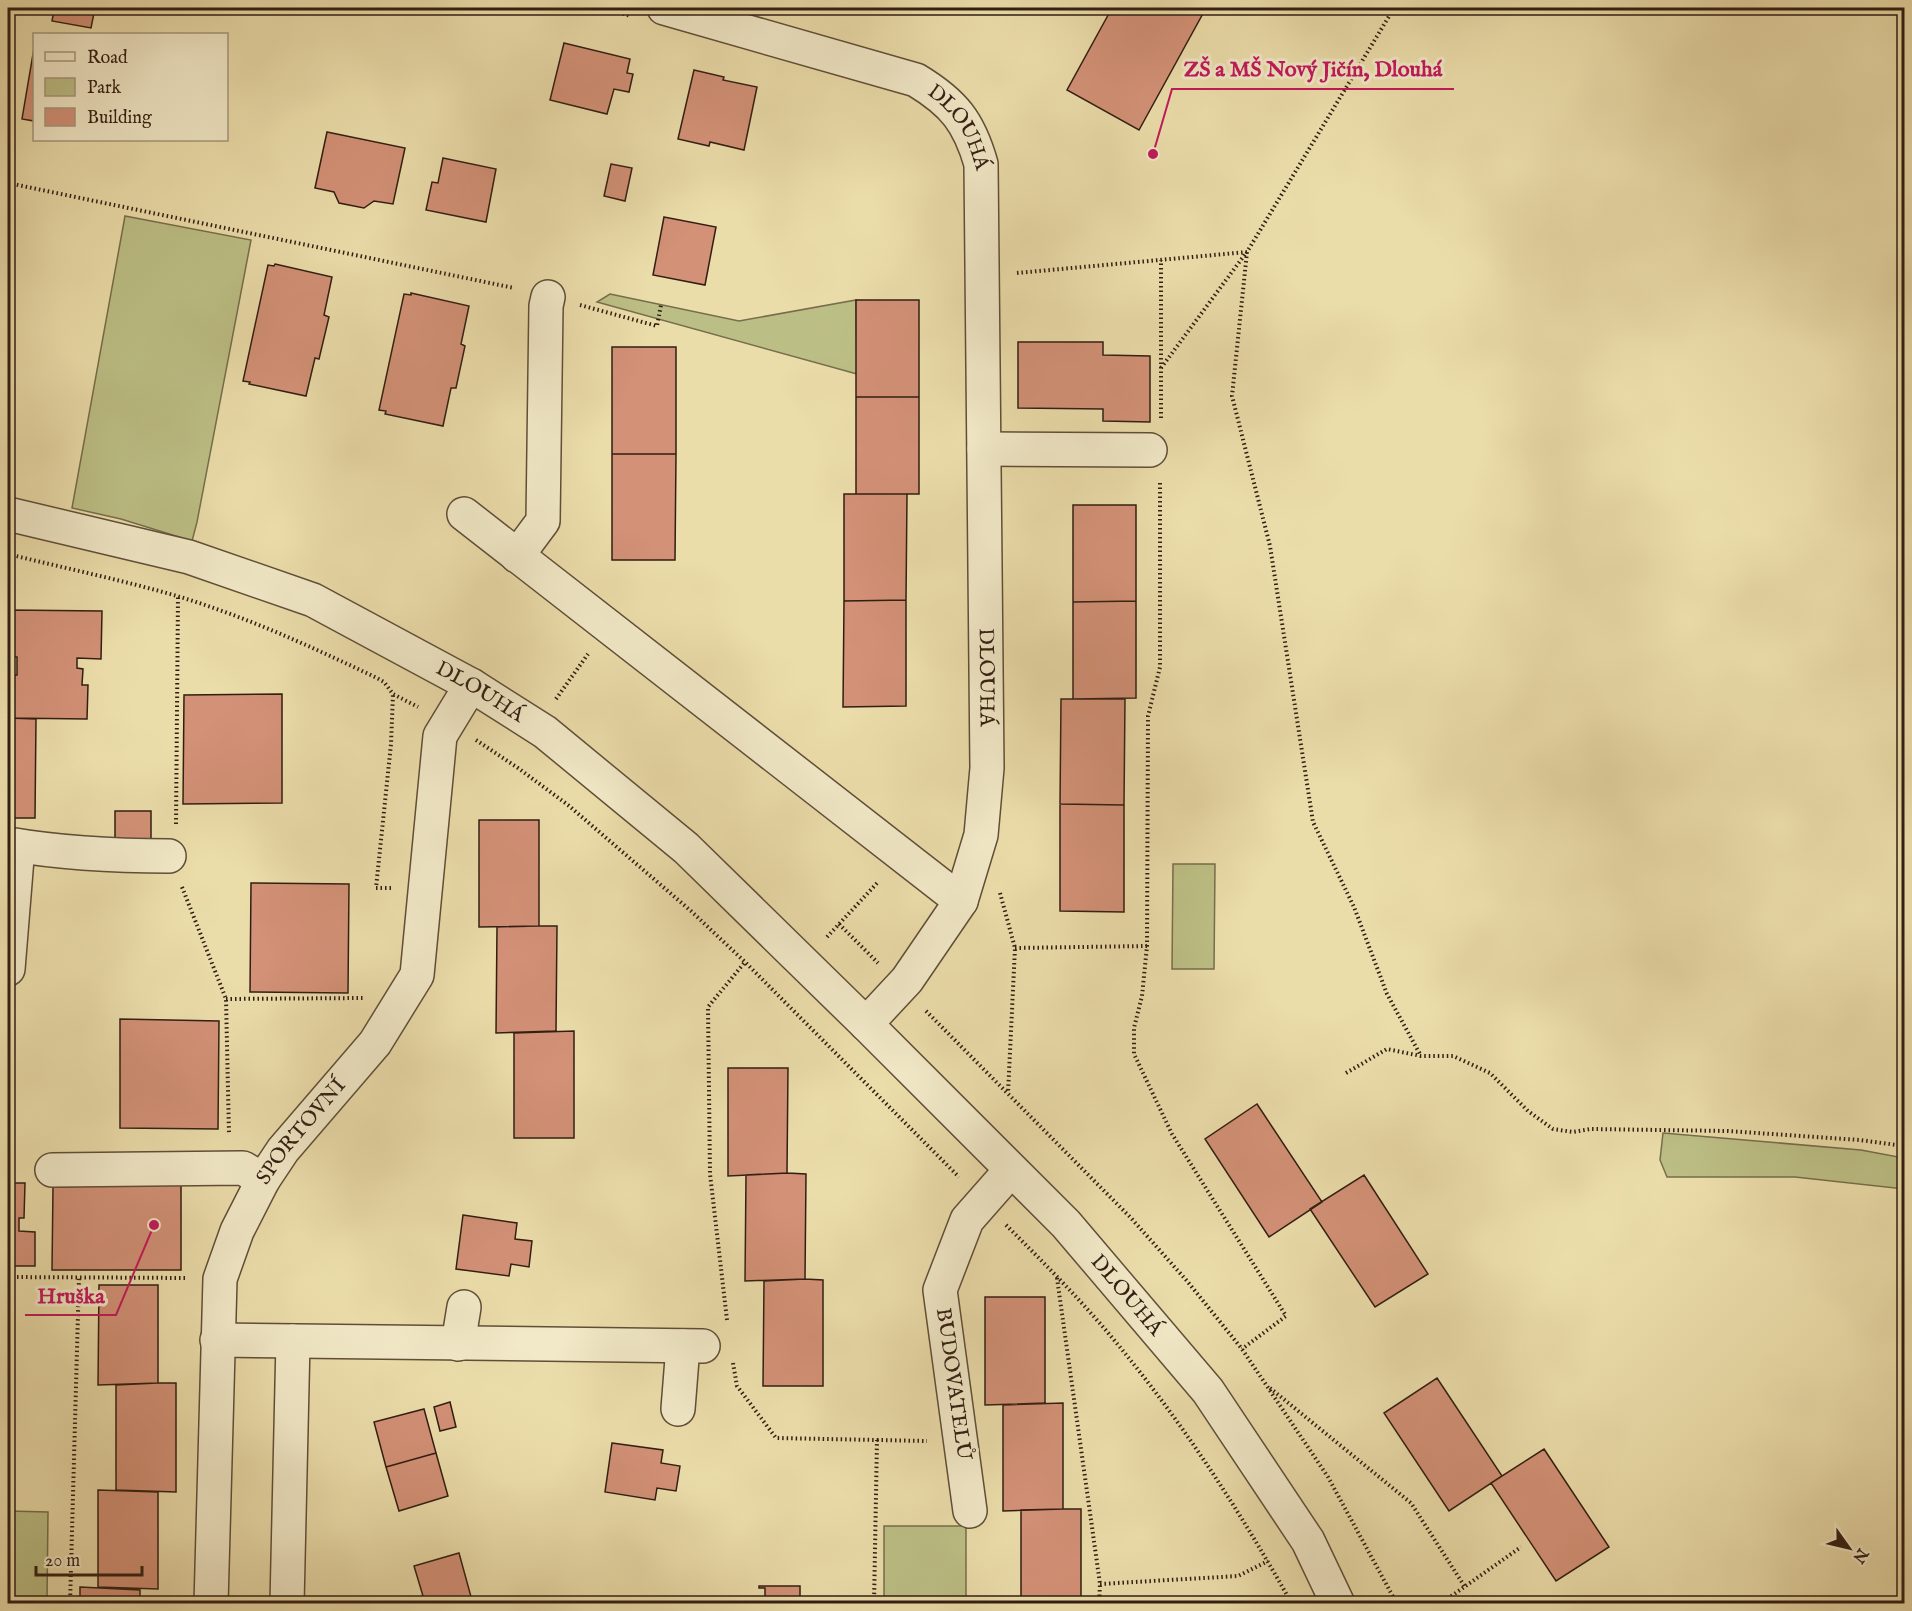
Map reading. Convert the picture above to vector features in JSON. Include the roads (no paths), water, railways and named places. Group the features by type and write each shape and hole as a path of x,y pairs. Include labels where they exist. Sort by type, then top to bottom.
{"street":[{"name":"DLOUHÁ","path":"650,12 739,18 916,80 939,93 956,111 974,139 981,164 987,768 981,835 961,901 902,986 866,1024"},
{"path":"517,556 543,521 548,297"},
{"path":"984,449 1157,450"},
{"name":"DLOUHÁ","path":"8,514 189,557 313,600 471,685 545,732 686,848 804,962 1065,1224 1208,1391 1308,1541 1338,1604"},
{"path":"464,514 961,901"},
{"name":"SPORTOVNÍ","path":"211,1604 220,1279 237,1231 263,1180 284,1150 375,1043 417,975 440,736 471,685"},
{"path":"8,969 13,845 122,856 175,857"},
{"path":"52,1170 243,1168 263,1180"},
{"name":"BUDOVATELŮ","path":"970,1511 940,1290 967,1220 1011,1170"},
{"path":"458,1344 464,1307"},
{"path":"217,1340 706,1350 678,1410"},
{"path":"287,1604 293,1341"}],"place":[{"name":"ZŠ a MŠ Nový Jičín, Dlouhá","path":"1153,154"},
{"name":"Hruška","path":"154,1225"}]}
